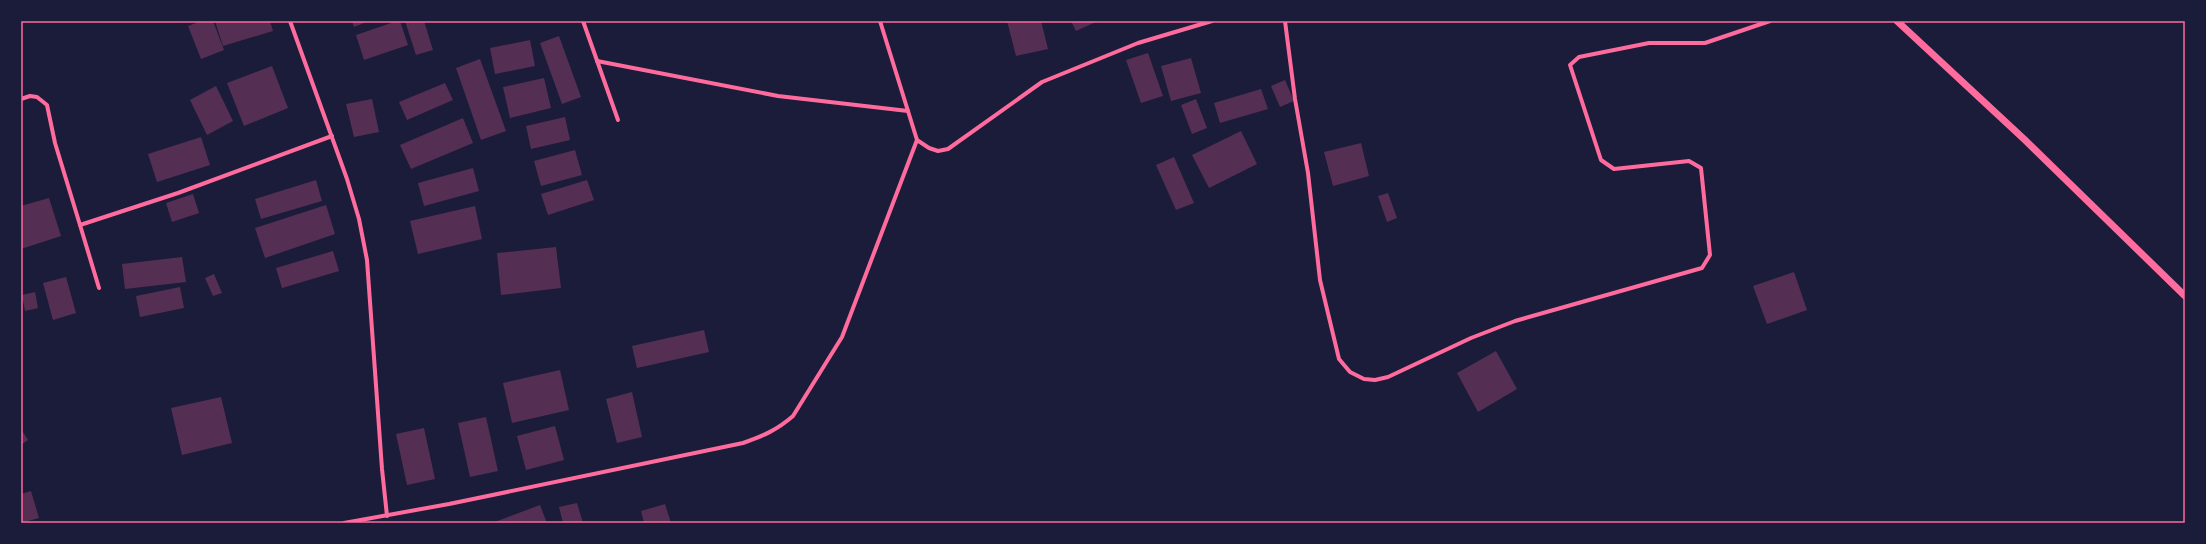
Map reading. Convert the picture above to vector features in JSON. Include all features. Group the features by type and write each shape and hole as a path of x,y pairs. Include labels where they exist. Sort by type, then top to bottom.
{"street":[{"path":"290,21 332,136 359,219 367,260 382,469 387,516"},
{"path":"583,21 618,120"},
{"path":"344,523 387,516 743,443 768,435 793,416 842,337 917,140 880,21"},
{"path":"917,140 929,148 938,151 948,149 1042,82 1138,43 1212,21"},
{"path":"1284,21 1295,99 1308,173 1320,280 1331,330 1339,359 1350,372 1364,379 1375,380 1409,369 1471,338 1515,321 1702,268 1710,255 1701,168 1690,161 1614,170 1601,160 1570,65 1579,57 1649,43 1705,43 1770,21"},
{"path":"1896,21 2025,140 2185,296"},
{"path":"597,61 778,96 908,111"},
{"path":"21,99 30,96 38,97 47,105 55,143 98,288"},
{"path":"80,225 178,193 332,136"}],"building":[{"path":"201,21 213,21 224,50 201,59 188,26"},
{"path":"215,21 270,21 273,31 223,46"},
{"path":"352,21 369,21 354,27"},
{"path":"400,21 408,45 364,60 356,35"},
{"path":"405,21 424,21 433,50 416,55"},
{"path":"1007,21 1041,21 1048,49 1016,56"},
{"path":"1071,21 1098,21 1076,31"},
{"path":"559,36 581,97 562,104 540,43"},
{"path":"530,40 535,66 495,74 490,48"},
{"path":"1148,53 1163,96 1141,103 1126,60"},
{"path":"1191,58 1201,93 1171,101 1161,66"},
{"path":"480,59 506,131 481,140 456,68"},
{"path":"272,66 288,108 244,126 227,83"},
{"path":"544,78 551,108 510,118 503,87"},
{"path":"1285,80 1294,101 1280,107 1271,86"},
{"path":"445,83 453,100 407,120 399,102"},
{"path":"216,86 233,121 207,135 190,100"},
{"path":"1261,89 1268,109 1220,123 1214,103"},
{"path":"372,99 379,132 354,137 346,104"},
{"path":"1196,99 1207,128 1192,134 1181,105"},
{"path":"565,117 570,140 531,149 526,126"},
{"path":"463,118 473,143 411,169 400,145"},
{"path":"1241,131 1257,164 1209,188 1192,155"},
{"path":"201,137 210,165 157,182 148,154"},
{"path":"1361,143 1369,176 1333,186 1324,152"},
{"path":"575,150 582,175 541,186 534,161"},
{"path":"1174,157 1194,203 1176,210 1156,165"},
{"path":"473,168 479,191 424,206 418,183"},
{"path":"316,180 322,201 261,219 255,199"},
{"path":"587,180 594,200 548,215 541,194"},
{"path":"1388,193 1397,218 1387,222 1378,196"},
{"path":"193,194 199,213 172,222 166,203"},
{"path":"49,198 61,236 21,249 21,206"},
{"path":"326,205 335,234 265,258 255,228"},
{"path":"475,206 482,239 418,254 410,221"},
{"path":"556,247 561,288 501,295 497,253"},
{"path":"333,251 339,271 282,288 276,268"},
{"path":"182,257 186,282 125,289 122,264"},
{"path":"1794,272 1807,310 1767,324 1753,286"},
{"path":"214,274 222,293 213,296 205,278"},
{"path":"66,277 76,313 53,320 43,283"},
{"path":"180,287 184,308 140,317 136,296"},
{"path":"35,292 38,308 25,311 22,295"},
{"path":"704,330 709,352 637,368 632,346"},
{"path":"1496,351 1517,389 1478,412 1457,373"},
{"path":"560,370 569,410 512,423 503,383"},
{"path":"632,392 642,437 617,443 606,399"},
{"path":"221,397 232,443 182,455 171,408"},
{"path":"486,417 498,471 470,477 458,423"},
{"path":"555,426 564,460 526,470 517,436"},
{"path":"424,428 435,479 407,485 396,434"},
{"path":"21,429 28,440 21,445"},
{"path":"31,491 39,518 21,523 21,494"},
{"path":"577,503 583,523 563,523 559,507"},
{"path":"665,504 671,523 644,523 641,511"},
{"path":"540,505 547,523 492,523"}]}
